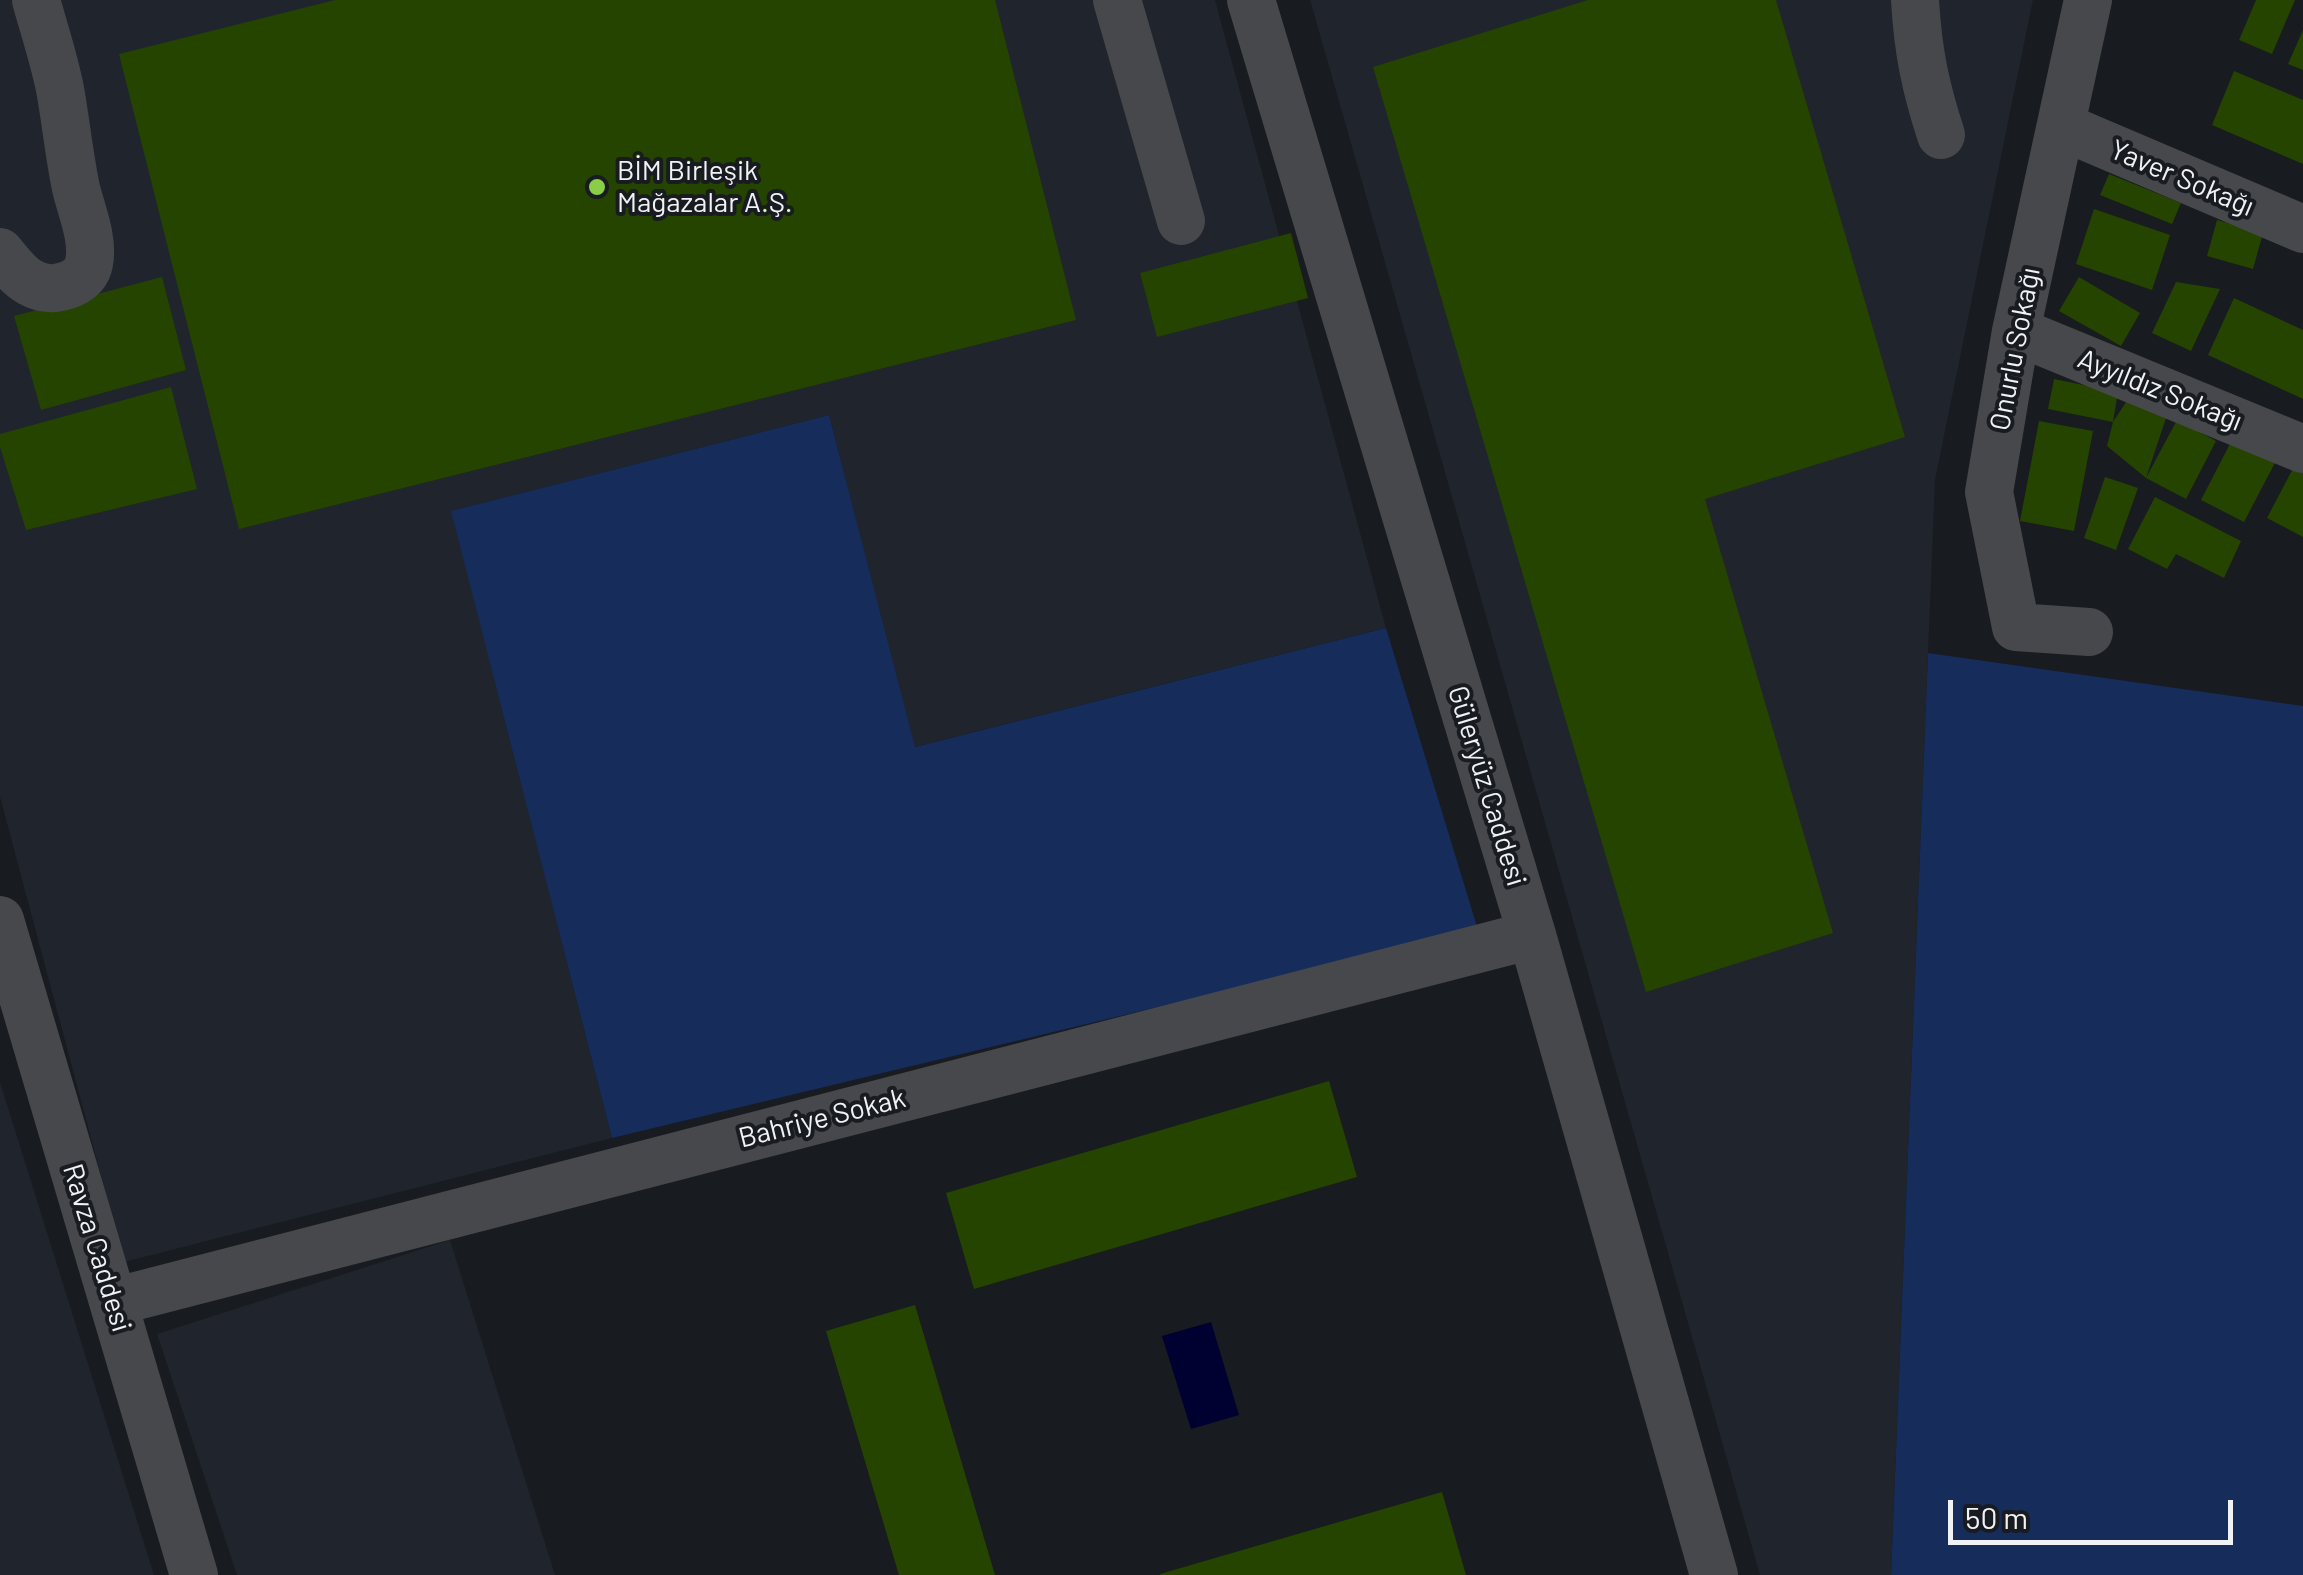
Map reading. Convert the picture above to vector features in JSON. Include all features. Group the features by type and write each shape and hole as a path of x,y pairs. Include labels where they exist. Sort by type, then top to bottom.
{"street":[{"path":"0,252 16,272 40,287 78,281 89,267 90,251 59,87 36,0"},
{"path":"1116,0 1181,221"},
{"name":"Güleryüz Caddesi","path":"1251,0 1532,935 1714,1575"},
{"path":"1915,0 1924,79 1941,135"},
{"name":"Onurlu Sokağı","path":"2088,0 2016,331 1990,492 2016,627 2089,632"},
{"name":"Yaver Sokağı","path":"2061,126 2303,229"},
{"name":"Ayyıldız Sokağı","path":"2016,331 2303,449"},
{"name":"Ravza Caddesi","path":"0,920 194,1575"},
{"name":"Bahriye Sokak","path":"113,1302 1532,935"}],"shaded area":[{"path":"0,0 1215,0 1386,628 914,747 829,415 452,511 612,1138 124,1262 0,797"},
{"path":"1310,0 2033,0 1935,480 1891,1575 1760,1575"},
{"path":"829,415 915,747 1386,628 1478,930 612,1138 451,511"},
{"path":"1928,653 2303,706 2303,1575 1891,1575"},
{"path":"0,1082 154,1575 0,1575"},
{"path":"450,1240 555,1575 237,1575 157,1334"},
{"path":"1211,1322 1239,1415 1191,1429 1162,1336"}],"building":[{"name":"BİM Birleşik Mağazalar A.Ş.","path":"335,0 995,0 1076,320 239,529 119,54"},
{"path":"1588,0 1776,0 1905,437 1705,499 1833,933 1646,992 1373,67"},
{"path":"2256,0 2295,0 2272,54 2239,40"},
{"path":"2303,30 2303,70 2288,64"},
{"path":"2234,71 2303,100 2303,164 2212,125"},
{"path":"2109,174 2181,203 2172,224 2100,195"},
{"path":"2094,209 2170,235 2152,290 2076,264"},
{"path":"2217,220 2263,233 2253,269 2207,256"},
{"path":"1291,233 1308,298 1157,337 1140,273"},
{"path":"162,277 186,370 41,410 14,316"},
{"path":"2079,277 2140,313 2121,346 2059,311"},
{"path":"2176,282 2220,289 2191,351 2152,333"},
{"path":"2234,298 2303,330 2303,399 2208,355"},
{"path":"2054,379 2118,392 2113,422 2048,409"},
{"path":"171,387 197,489 26,530 0,447 0,434"},
{"path":"2130,396 2169,409 2146,478 2107,446 2113,422"},
{"path":"2177,420 2216,441 2186,499 2146,478"},
{"path":"2039,421 2093,431 2074,531 2020,521"},
{"path":"2235,434 2278,457 2244,522 2201,500"},
{"path":"2300,455 2303,457 2303,537 2267,518"},
{"path":"2105,477 2138,488 2116,550 2084,538"},
{"path":"2155,497 2241,541 2224,578 2176,554 2167,569 2128,549"},
{"path":"1329,1081 1357,1177 974,1289 946,1193"},
{"path":"915,1305 995,1575 899,1575 826,1331"},
{"path":"1442,1492 1466,1575 1160,1575 1160,1574"}],"place":[{"name":"BİM Birleşik Mağazalar A.Ş.","path":"597,187"}]}
